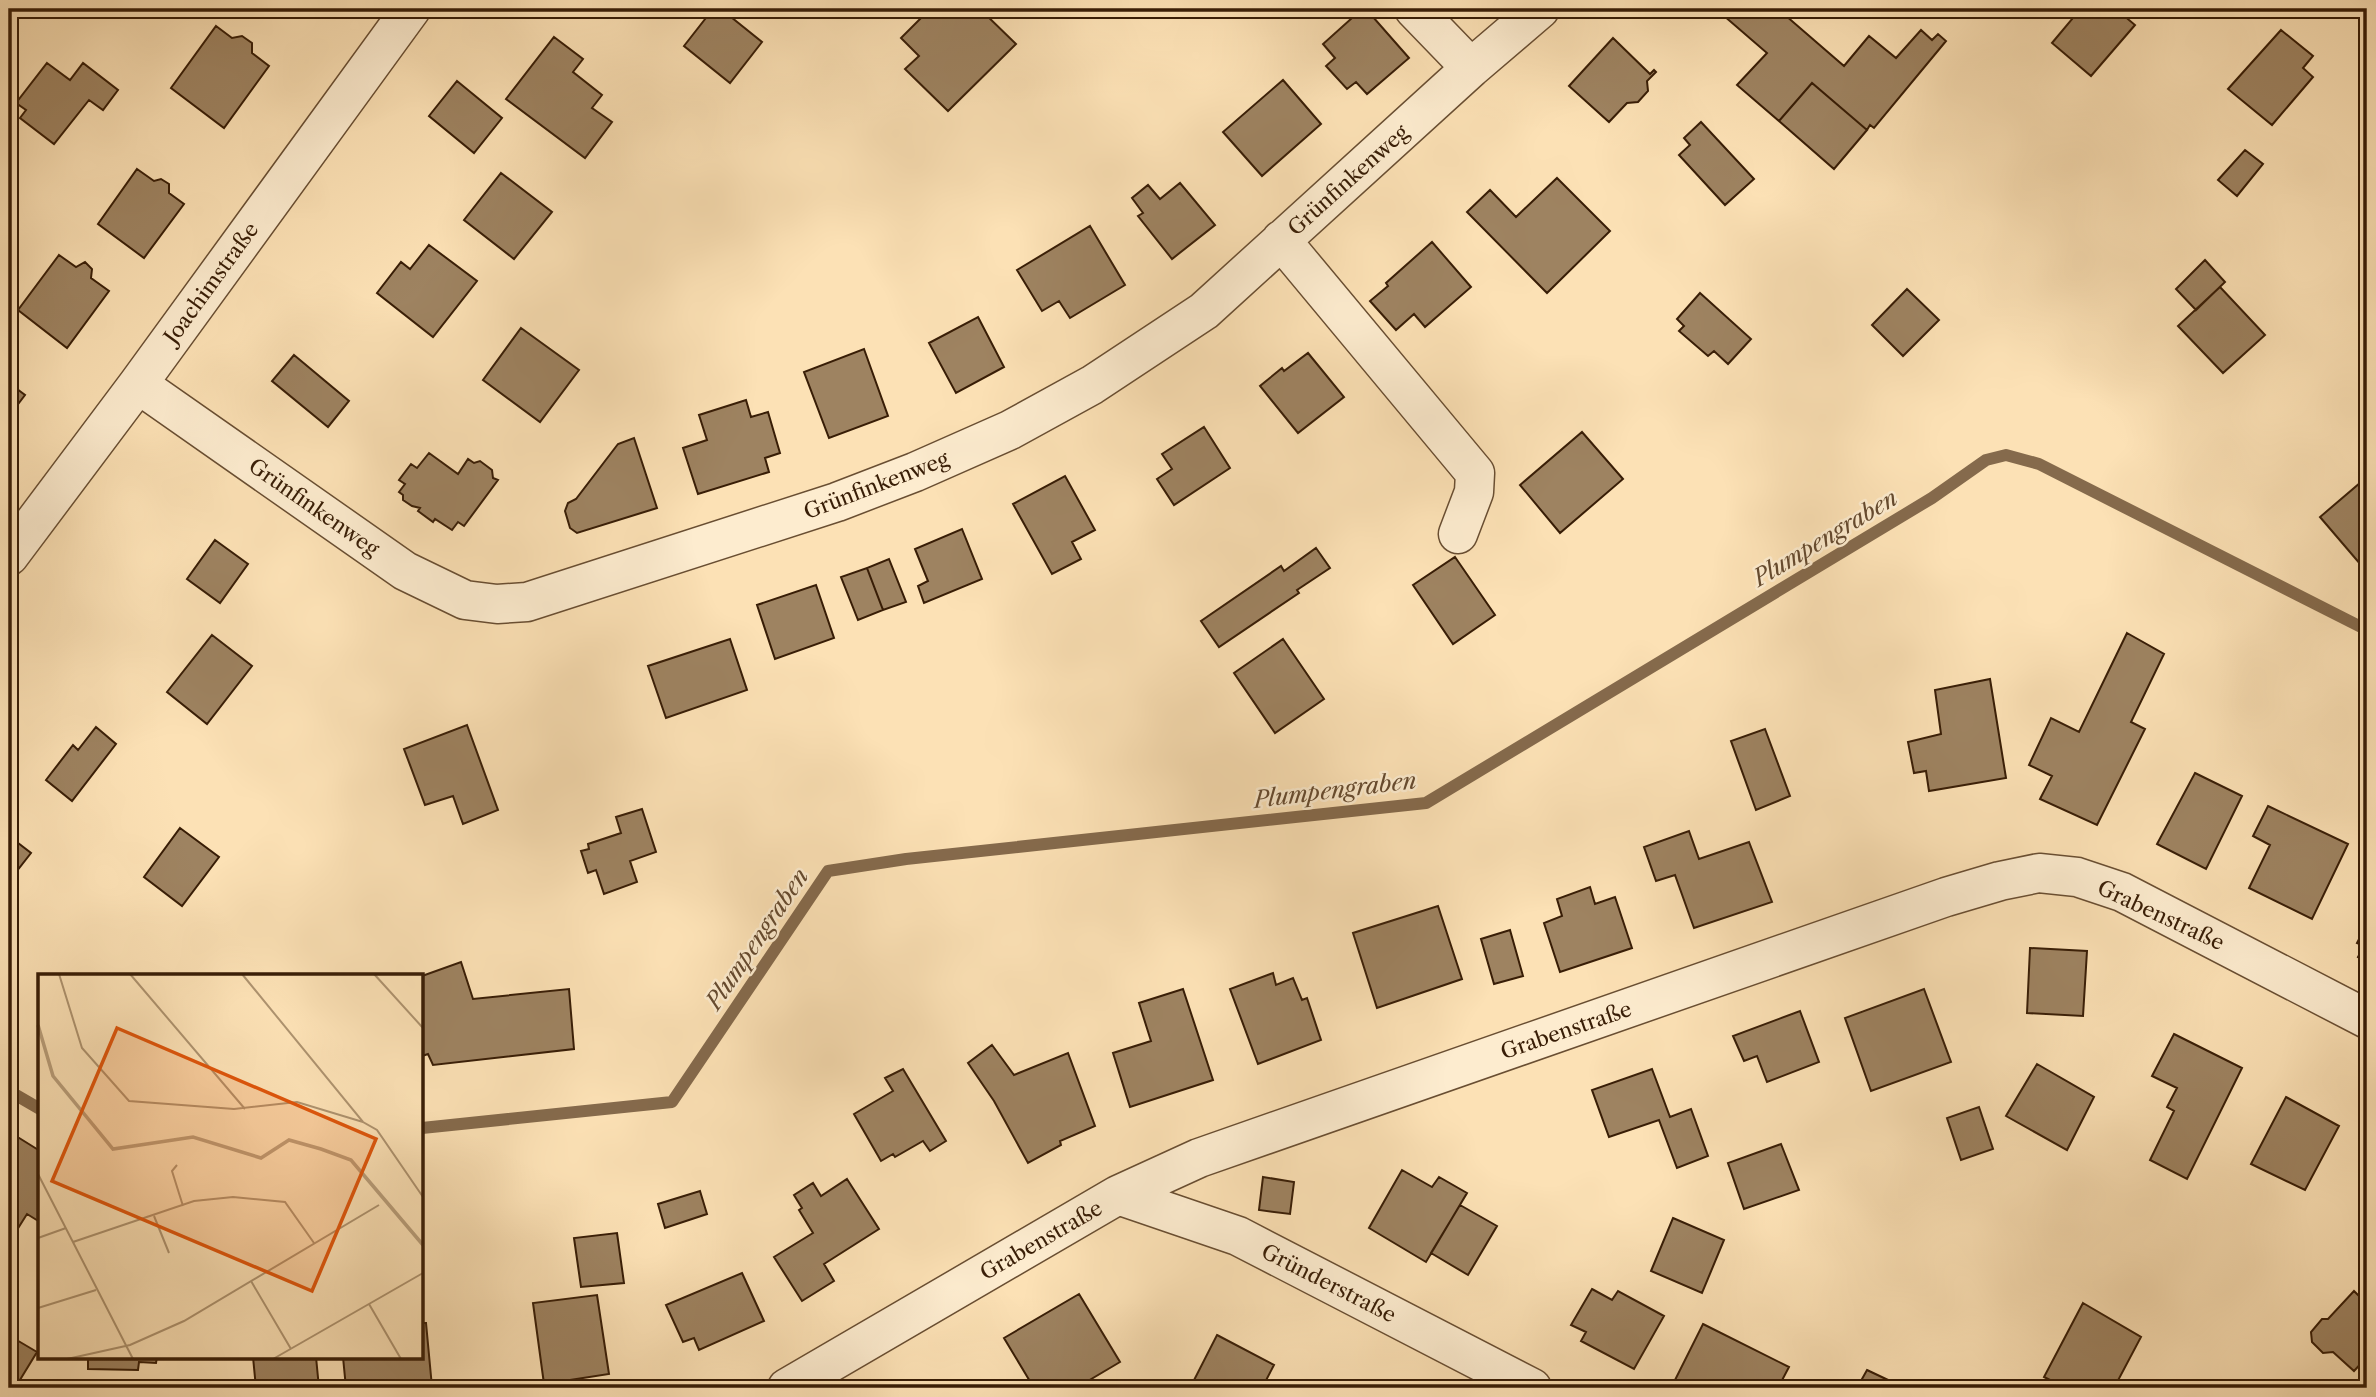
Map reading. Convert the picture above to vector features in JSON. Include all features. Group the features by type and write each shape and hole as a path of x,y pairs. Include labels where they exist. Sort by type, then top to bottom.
{"street":[{"name":"Joachimstraße","path":"9,556 411,9"},
{"path":"1414,9 1471,68"},
{"name":"Grünfinkenweg","path":"138,384 405,571 464,600 497,604 527,602 837,502 915,472 1010,430 1092,385 1204,311 1471,68 1540,9"},
{"path":"1281,240 1475,473 1474,492 1458,534"},
{"name":"Grabenstraße","path":"788,1388 1118,1195 1222,1149 1946,897 2000,881 2039,873 2077,877 2122,892 2367,1018"},
{"name":"Gründerstraße","path":"1118,1195 1238,1236 1532,1388"}],"building":[{"path":"713,9 721,9 762,42 730,83 684,46"},
{"path":"930,9 980,9 1016,44 948,111 905,69 919,56 901,38"},
{"path":"1362,9 1366,9 1409,58 1367,94 1356,82 1347,89 1326,66 1335,58 1323,44"},
{"path":"1716,9 1778,9 1844,66 1869,36 1896,58 1921,30 1932,40 1938,34 1946,41 1874,128 1870,125 1867,130 1812,83 1779,121 1737,85 1767,53"},
{"path":"2062,9 2116,9 2135,25 2091,76 2052,43 2073,18"},
{"path":"216,26 232,38 242,36 252,43 252,53 269,66 224,128 171,88"},
{"path":"2281,30 2313,56 2303,68 2313,77 2272,125 2228,89"},
{"path":"554,37 583,59 573,72 602,95 592,108 612,122 585,158 506,99"},
{"path":"1613,38 1650,74 1654,70 1656,72 1647,81 1648,91 1638,102 1627,103 1609,122 1569,86"},
{"path":"47,63 70,80 83,63 118,90 103,110 89,100 54,144 20,118 26,110 16,103"},
{"path":"1283,80 1321,124 1262,176 1223,132"},
{"path":"457,81 502,118 474,153 429,116"},
{"path":"1812,83 1867,130 1834,169 1779,121"},
{"path":"1701,122 1754,179 1725,205 1679,155 1690,145 1684,138"},
{"path":"2245,150 2263,164 2237,196 2218,180"},
{"path":"137,169 154,181 161,179 169,184 169,193 184,204 144,258 98,224"},
{"path":"501,173 552,212 514,259 464,220"},
{"path":"1557,178 1610,231 1547,293 1467,212 1490,190 1516,217"},
{"path":"1180,183 1215,225 1172,259 1138,216 1143,213 1132,198 1148,185 1160,199"},
{"path":"1090,226 1125,285 1070,318 1059,301 1042,311 1017,270"},
{"path":"1432,242 1471,287 1425,327 1414,314 1396,330 1370,301"},
{"path":"429,245 477,281 433,337 377,293 401,262 410,269"},
{"path":"59,255 76,267 85,262 92,269 91,278 109,291 67,348 18,310"},
{"path":"2205,260 2225,282 2196,310 2176,289"},
{"path":"2220,287 2265,335 2223,373 2178,326"},
{"path":"1907,289 1939,320 1903,356 1872,325"},
{"path":"1700,293 1751,339 1728,364 1714,351 1708,356 1679,331 1684,326 1677,319"},
{"path":"978,317 1004,367 956,393 929,343"},
{"path":"521,328 579,370 540,422 483,380"},
{"path":"864,349 888,416 829,438 804,372"},
{"path":"1308,353 1344,397 1298,433 1260,386 1282,368 1284,371"},
{"path":"294,355 349,401 328,427 272,381"},
{"path":"9,383 25,395 9,416"},
{"path":"746,400 751,417 768,412 780,453 765,458 769,472 698,494 683,448 707,440 699,415"},
{"path":"1204,427 1230,468 1174,505 1157,479 1172,469 1162,454"},
{"path":"1582,432 1623,479 1560,533 1520,485"},
{"path":"634,438 657,508 577,533 570,528 565,511 568,503 576,499 618,444"},
{"path":"429,453 458,474 468,459 474,463 480,461 492,470 493,478 498,480 464,526 458,522 452,530 435,519 433,522 418,511 420,508 403,500 403,495 399,492 405,484 399,480 411,464 417,468"},
{"path":"1065,476 1095,530 1072,542 1081,559 1052,574 1013,504"},
{"path":"2367,477 2367,572 2320,517"},
{"path":"962,529 982,579 924,603 918,586 928,581 915,549"},
{"path":"215,540 248,564 220,603 187,579"},
{"path":"1316,548 1330,568 1297,590 1299,593 1219,647 1201,621 1281,566 1284,571"},
{"path":"1455,557 1495,615 1453,644 1413,585"},
{"path":"889,559 906,602 883,610 867,568"},
{"path":"867,568 883,610 858,620 841,577"},
{"path":"816,585 834,638 775,659 757,605"},
{"path":"2127,633 2164,654 2131,722 2145,729 2097,825 2040,799 2052,776 2029,765 2051,718 2079,732"},
{"path":"212,635 252,666 207,724 167,692"},
{"path":"730,639 747,690 666,718 648,666"},
{"path":"1283,639 1324,699 1275,733 1234,673"},
{"path":"1990,679 2006,778 1929,791 1926,771 1914,773 1908,742 1941,734 1935,690"},
{"path":"467,725 498,810 463,824 453,796 425,805 404,749"},
{"path":"96,727 116,744 72,801 46,780 73,745 78,750"},
{"path":"1765,729 1790,796 1756,810 1731,741"},
{"path":"2195,773 2242,796 2206,869 2157,844"},
{"path":"2268,806 2348,844 2312,919 2249,888 2270,845 2253,836"},
{"path":"642,809 656,852 630,861 637,882 604,894 596,870 588,873 581,851 589,849 588,844 621,833 616,817"},
{"path":"180,828 219,857 182,906 144,877"},
{"path":"1689,831 1699,859 1749,842 1772,902 1694,928 1675,875 1656,881 1644,847"},
{"path":"9,836 31,853 9,881"},
{"path":"1590,887 1595,904 1615,897 1632,948 1560,972 1544,923 1562,916 1557,899"},
{"path":"1438,906 1462,979 1377,1008 1353,933"},
{"path":"2367,924 2367,962 2358,957 2364,946 2357,943"},
{"path":"1510,930 1523,976 1494,984 1481,939"},
{"path":"2030,948 2087,951 2083,1016 2027,1013"},
{"path":"461,962 473,999 569,989 574,1049 433,1065 428,1054 424,1055 424,975"},
{"path":"1273,973 1276,985 1293,978 1302,1000 1307,998 1321,1040 1258,1064 1230,989"},
{"path":"1183,989 1213,1080 1130,1107 1113,1053 1151,1041 1139,1003"},
{"path":"1924,989 1951,1062 1871,1091 1845,1018"},
{"path":"1800,1011 1819,1062 1767,1082 1757,1056 1744,1061 1733,1036"},
{"path":"2174,1034 2242,1068 2187,1179 2150,1160 2174,1111 2167,1107 2177,1088 2152,1076"},
{"path":"992,1045 1014,1075 1068,1053 1095,1126 1060,1141 1061,1145 1028,1163 994,1101 968,1063"},
{"path":"2037,1064 2094,1097 2067,1150 2006,1116"},
{"path":"903,1069 946,1141 930,1151 923,1141 895,1157 893,1154 881,1161 854,1114 893,1091 885,1078"},
{"path":"1652,1069 1670,1117 1691,1109 1708,1156 1677,1168 1659,1120 1609,1137 1592,1090"},
{"path":"2286,1097 2339,1126 2305,1190 2251,1164"},
{"path":"1979,1107 1993,1149 1961,1160 1947,1118"},
{"path":"16,1136 38,1150 38,1221 27,1214 15,1233 9,1229 9,1146"},
{"path":"1781,1144 1799,1190 1744,1209 1728,1163"},
{"path":"1402,1170 1432,1187 1439,1177 1467,1193 1426,1262 1369,1228"},
{"path":"1263,1177 1294,1182 1290,1214 1259,1210"},
{"path":"847,1179 879,1229 824,1264 834,1281 802,1301 774,1257 813,1233 799,1210 802,1208 794,1195 813,1183 821,1196"},
{"path":"700,1191 707,1214 665,1228 658,1204"},
{"path":"1460,1205 1497,1226 1468,1275 1431,1253"},
{"path":"1673,1218 1724,1240 1702,1293 1651,1271"},
{"path":"617,1233 624,1283 581,1287 574,1238"},
{"path":"742,1273 764,1321 699,1350 694,1338 683,1342 666,1305"},
{"path":"1592,1289 1612,1300 1618,1291 1664,1316 1634,1369 1581,1341 1586,1332 1571,1325"},
{"path":"2354,1291 2367,1304 2367,1357 2354,1371 2333,1352 2323,1353 2312,1342 2311,1332 2322,1319 2328,1319"},
{"path":"1079,1294 1120,1362 1076,1388 1034,1388 1004,1338"},
{"path":"597,1295 609,1374 544,1384 533,1303"},
{"path":"2083,1303 2141,1337 2114,1388 2066,1388 2044,1377"},
{"path":"426,1323 432,1387 346,1388 343,1358 424,1358"},
{"path":"1703,1324 1789,1367 1778,1388 1671,1388"},
{"path":"1217,1335 1274,1365 1262,1388 1190,1388"},
{"path":"15,1339 37,1352 15,1388 9,1388 9,1350"},
{"path":"88,1358 157,1358 156,1363 139,1362 138,1370 88,1369"},
{"path":"253,1358 316,1358 319,1388 256,1388"},
{"path":"1867,1370 1905,1388 1857,1388"}],"waterway":[{"name":"Plumpengraben","path":"424,1128 672,1102 828,871 906,859 1426,803 1932,498 1986,460 2006,455 2039,464 2367,630"},
{"name":"Plumpengraben","path":"9,1091 38,1108"}]}
